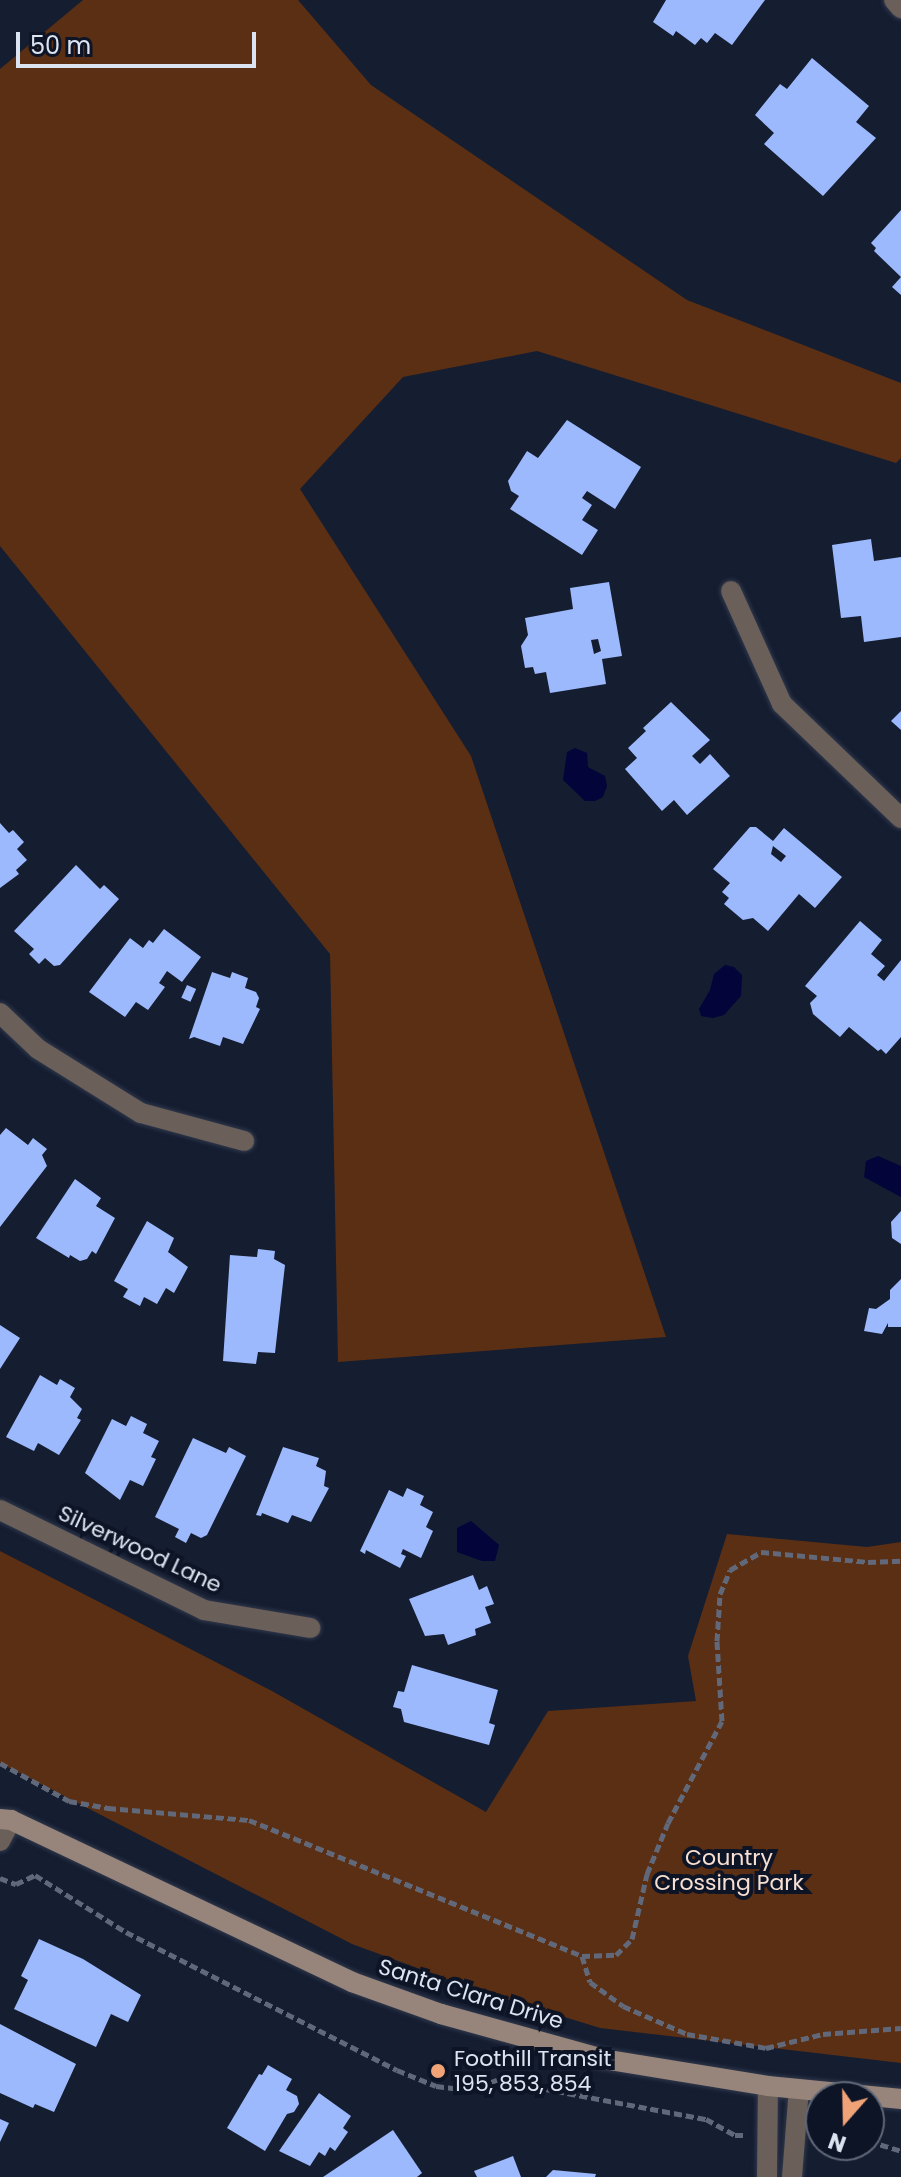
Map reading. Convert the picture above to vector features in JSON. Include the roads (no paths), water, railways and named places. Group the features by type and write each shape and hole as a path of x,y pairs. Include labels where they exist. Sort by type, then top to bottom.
{"main road":[{"name":"Santa Clara Drive","path":"4,1816 352,1982 441,2014 603,2059 768,2086 901,2099"}],"street":[{"path":"894,0 901,8"},
{"path":"731,591 782,704 901,818"},
{"path":"0,1013 38,1049 141,1113 244,1141"},
{"name":"Silverwood Lane","path":"0,1510 204,1610 310,1628"},
{"path":"0,1841 4,1816"},
{"path":"767,2177 768,2086"},
{"path":"792,2177 799,2089"}],"place":[{"name":"Foothill Transit 195, 853, 854","path":"438,2071"}],"park label":[{"name":"Country Crossing Park","path":"729,1870"}]}
